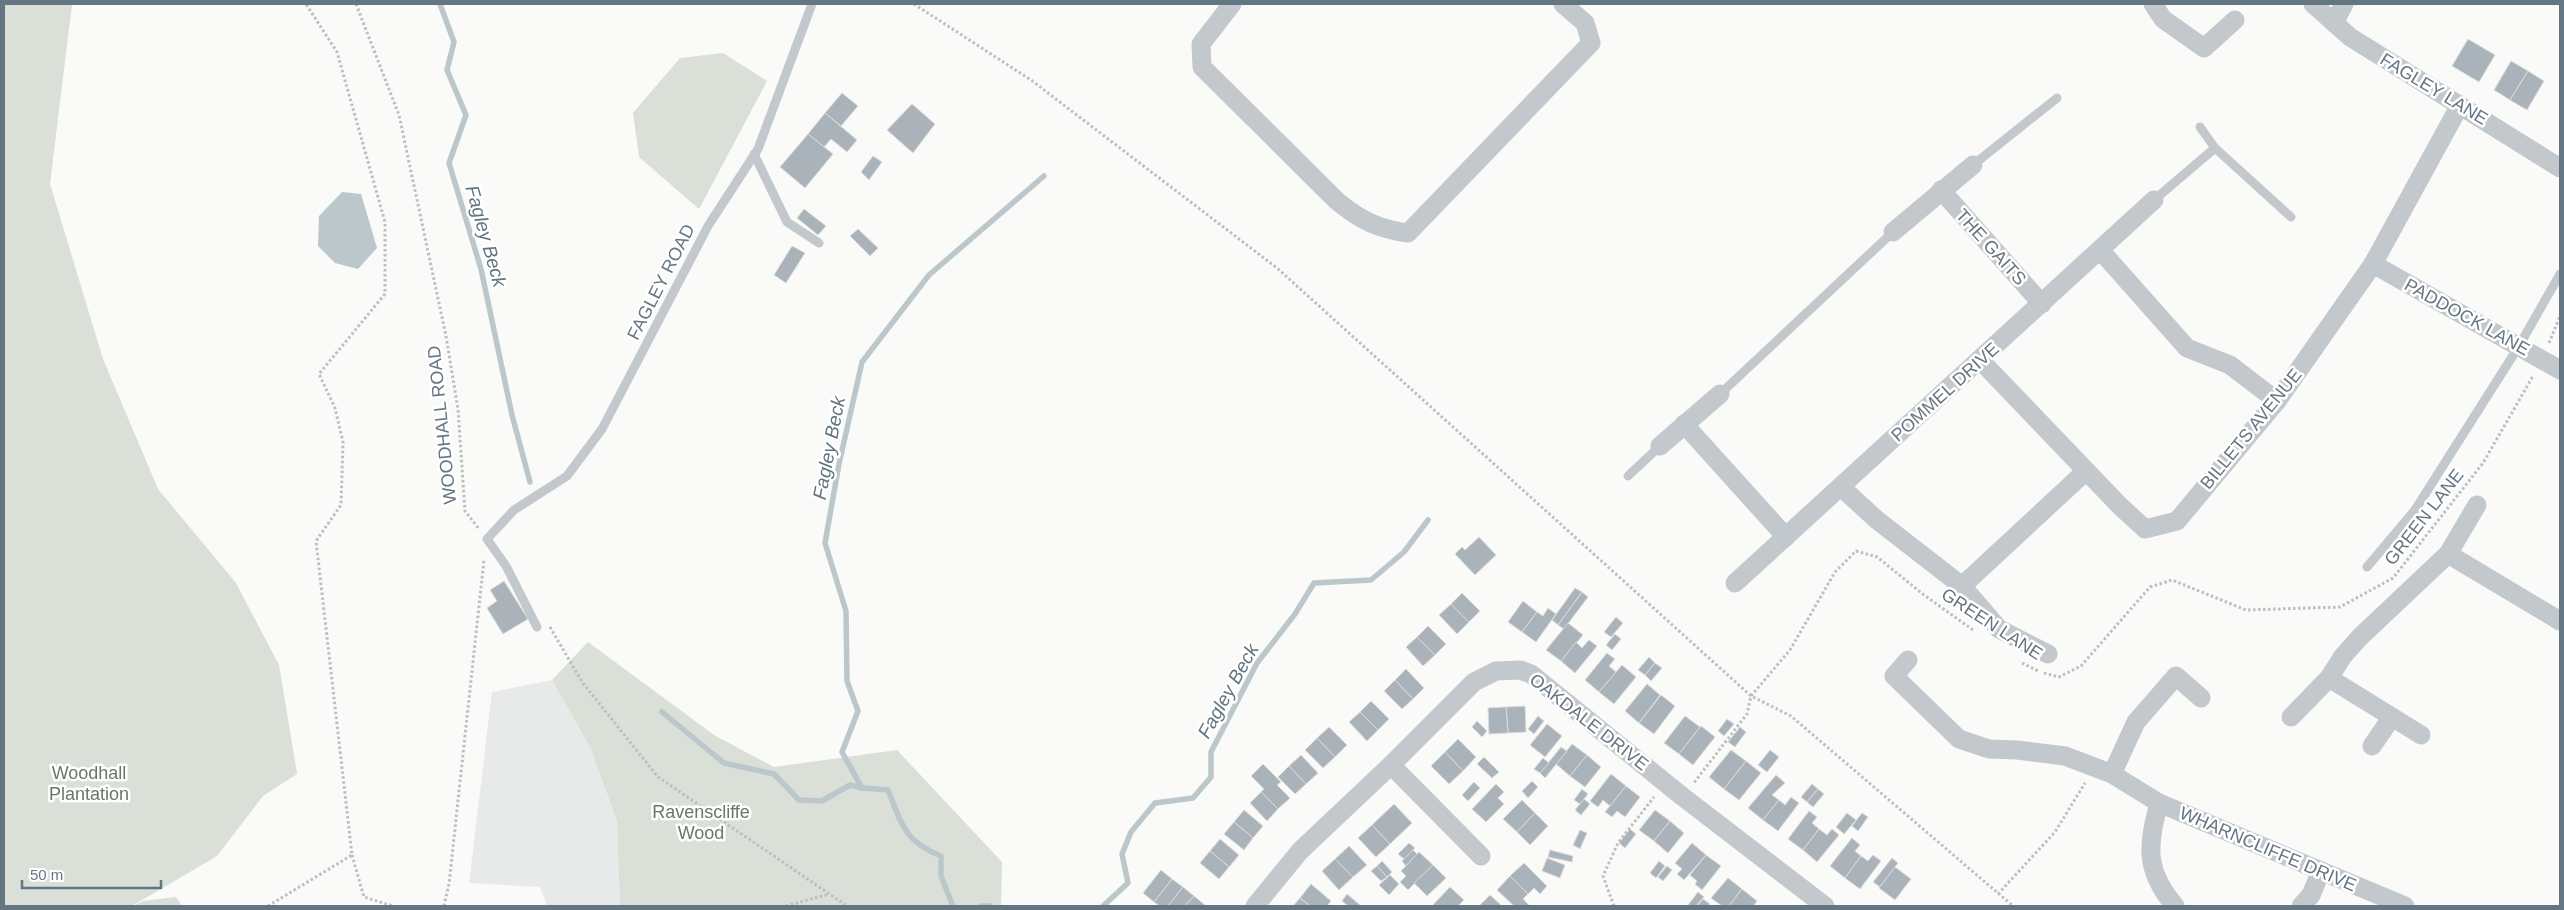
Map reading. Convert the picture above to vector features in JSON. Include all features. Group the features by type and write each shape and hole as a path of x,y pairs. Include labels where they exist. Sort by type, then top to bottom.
{"street":[{"path":"1232,4 1201,44 1202,67 1337,202 1358,219 1390,231 1408,233 1591,43 1585,23 1563,4"},
{"path":"2153,4 2163,19 2204,48 2235,20"},
{"name":"FAGLEY LANE","path":"2312,4 2350,37 2560,168"},
{"path":"2334,23 2344,4"},
{"name":"BILLETS AVENUE","path":"1980,360 2086,471 2145,528 2177,521 2277,400 2372,264 2460,105"},
{"path":"1893,232 1940,190 1973,164"},
{"name":"THE GAITS","path":"1940,190 2042,304"},
{"name":"POMMEL DRIVE","path":"1735,583 2154,200"},
{"path":"2100,250 2187,348 2230,365 2277,400"},
{"name":"PADDOCK LANE","path":"2372,264 2560,370"},
{"path":"1660,446 1720,394"},
{"path":"1684,424 1786,537"},
{"path":"1962,586 2086,471"},
{"path":"1841,487 1877,520 1962,586 1999,629 2048,654"},
{"path":"2291,717 2329,678 2343,656 2360,637 2448,554 2477,505"},
{"path":"2448,554 2560,621"},
{"name":"WHARNCLIFFE DRIVE","path":"1908,660 1894,676 1959,739 1990,749 2017,750 2064,756 2094,767 2112,774 2159,803 2405,906"},
{"name":"OAKDALE DRIVE","path":"1255,906 1300,851 1391,765 1474,682 1496,671 1520,670 1531,674 1688,791 1825,906"},
{"path":"2112,774 2136,722 2176,676 2201,698"},
{"path":"2329,678 2421,735"},
{"path":"2372,746 2392,716"},
{"path":"1391,765 1481,856"},
{"path":"2159,803 2150,835 2151,863 2161,890 2174,906"},
{"path":"2301,906 2311,895 2321,871"}],"lane":[{"name":"FAGLEY ROAD","path":"487,539 514,510 567,476 602,429 708,226 754,154 812,4"},
{"path":"1973,164 2058,98"},
{"path":"2200,127 2215,148 2291,217"},
{"path":"2154,200 2215,148"},
{"path":"754,154 787,222 819,244"},
{"path":"1720,394 1893,232"},
{"path":"2367,567 2415,510 2519,346 2560,274"},
{"path":"1628,476 1660,446"},
{"path":"487,539 506,566 537,627"}],"path":[{"path":"306,4 337,52 386,222 385,294 319,374 334,408 343,442 341,505 316,541 352,855 364,897 393,906"},
{"name":"WOODHALL ROAD","path":"356,4 398,115 446,336 458,409 465,511 487,539"},
{"path":"914,4 1031,80 1276,268 1751,696 1791,716 2013,906"},
{"name":"GREEN LANE","path":"2014,658 2030,669 2059,677 2081,666 2150,587 2172,580 2246,610 2340,607 2393,578 2483,463 2543,359 2560,316"},
{"path":"444,906 449,884 468,692 487,539"},
{"name":"GREEN LANE","path":"1751,696 1790,650 1835,572 1856,551 1877,557 1924,595 1981,635"},
{"path":"547,621 582,682 658,777 847,906"},
{"path":"1614,906 1603,876 1618,843 1659,791 1688,791 1747,714 1751,696"},
{"path":"1998,894 2056,832 2094,767"},
{"path":"268,906 352,855"},
{"path":"786,906 829,894"}],"shaded area":[{"path":"342,192 361,194 377,248 358,269 335,263 318,246 319,216"},
{"path":"552,680 590,747 617,821 620,906 547,906 540,887 469,883 492,692"}],"green space":[{"name":"Woodhall Plantation","path":"4,4 72,4 50,184 103,359 158,489 236,583 279,665 297,774 263,796 217,856 132,906 4,906"},
{"path":"723,53 767,81 699,209 639,157 633,113 680,58"},
{"name":"Ravenscliffe Wood","path":"588,642 714,735 774,767 897,750 1002,862 1001,906 620,906 617,821 590,747 552,680"},
{"path":"176,897 182,906 134,906 143,901"}],"building":[{"path":"2468,39 2495,55 2479,82 2452,66"},
{"path":"2511,61 2528,71 2510,100 2494,90"},
{"path":"2528,71 2544,81 2527,110 2510,100"},
{"path":"842,93 858,106 841,126 825,113"},
{"path":"912,104 935,124 913,153 887,130"},
{"path":"825,113 857,140 847,152 831,139 824,147 808,134"},
{"path":"808,134 833,154 805,188 780,167"},
{"path":"873,156 882,162 869,180 861,172"},
{"path":"804,209 826,226 818,235 797,218"},
{"path":"858,229 878,248 870,256 850,236"},
{"path":"792,246 805,253 786,283 774,275"},
{"path":"1479,537 1496,555 1475,575 1455,554 1462,547 1465,550"},
{"path":"504,581 528,619 503,634 487,608 497,601 490,590"},
{"path":"1575,588 1582,592 1558,625 1552,620"},
{"path":"1582,592 1588,597 1564,629 1558,625"},
{"path":"1462,593 1480,611 1469,622 1451,604"},
{"path":"1523,601 1537,612 1522,632 1508,622"},
{"path":"1451,604 1469,622 1457,634 1439,615"},
{"path":"1548,608 1556,614 1536,642 1522,632 1537,612 1543,616"},
{"path":"1616,617 1623,623 1611,637 1604,632"},
{"path":"1568,623 1583,635 1561,661 1546,650"},
{"path":"1428,626 1446,644 1435,655 1417,637"},
{"path":"1615,634 1621,639 1612,650 1606,645"},
{"path":"1417,637 1435,655 1423,666 1406,647"},
{"path":"1589,640 1597,646 1575,673 1561,661 1576,642 1582,648"},
{"path":"1607,653 1615,659 1609,666 1616,672 1599,692 1585,680"},
{"path":"1649,657 1655,663 1645,675 1638,670"},
{"path":"1655,663 1662,668 1651,681 1645,675"},
{"path":"1622,665 1636,677 1614,704 1599,692"},
{"path":"1406,669 1424,688 1413,699 1395,680"},
{"path":"1395,680 1413,699 1402,709 1384,691"},
{"path":"1647,684 1660,695 1639,723 1625,711"},
{"path":"1661,695 1675,706 1654,734 1639,723"},
{"path":"1371,701 1389,719 1378,730 1360,712"},
{"path":"1525,706 1526,732 1508,733 1506,707"},
{"path":"1506,707 1508,733 1489,734 1488,708"},
{"path":"1360,712 1378,730 1367,741 1349,722"},
{"path":"1538,716 1544,721 1534,734 1528,729"},
{"path":"1685,716 1700,727 1679,754 1664,743"},
{"path":"1727,719 1734,724 1724,736 1718,731"},
{"path":"1477,721 1487,731 1482,737 1472,727"},
{"path":"1547,724 1562,736 1545,757 1530,745"},
{"path":"1701,726 1715,737 1693,765 1679,754"},
{"path":"1329,727 1347,745 1335,757 1317,738"},
{"path":"1740,727 1746,732 1735,747 1728,742"},
{"path":"1317,738 1335,757 1323,768 1305,750"},
{"path":"1458,739 1476,757 1463,771 1445,752"},
{"path":"1572,744 1587,755 1570,776 1556,764"},
{"path":"1561,747 1567,751 1545,778 1540,773"},
{"path":"1731,750 1746,761 1724,789 1709,777"},
{"path":"1770,750 1779,757 1767,772 1758,765"},
{"path":"1445,752 1463,771 1449,784 1431,766"},
{"path":"1301,755 1318,773 1306,784 1289,766"},
{"path":"1587,755 1601,767 1585,787 1570,776"},
{"path":"1484,757 1499,772 1492,778 1477,764"},
{"path":"1543,758 1549,763 1540,773 1534,769"},
{"path":"1746,761 1761,773 1739,800 1724,789"},
{"path":"1263,764 1281,782 1277,785 1290,798 1278,809 1261,792 1264,789 1251,776"},
{"path":"1289,766 1306,784 1295,794 1278,777"},
{"path":"1611,774 1626,786 1610,806 1603,800 1598,807 1590,801"},
{"path":"1776,775 1785,783 1772,795 1779,800 1763,820 1748,808"},
{"path":"1532,781 1538,787 1528,798 1522,791"},
{"path":"1474,782 1480,788 1468,801 1462,795"},
{"path":"1496,784 1504,792 1498,798 1504,804 1486,822 1472,809"},
{"path":"1812,784 1818,789 1807,802 1801,797"},
{"path":"1626,786 1640,797 1625,817 1617,811 1612,817 1605,812"},
{"path":"1582,789 1588,794 1580,804 1574,800"},
{"path":"1818,789 1824,794 1813,807 1807,802"},
{"path":"1261,792 1278,809 1267,821 1250,803"},
{"path":"1791,797 1799,803 1778,831 1763,820 1779,800 1785,805"},
{"path":"1584,799 1590,804 1581,815 1575,810"},
{"path":"1522,800 1535,813 1517,832 1503,819"},
{"path":"1394,804 1412,823 1390,844 1372,825"},
{"path":"1244,810 1263,826 1253,838 1234,822"},
{"path":"1655,810 1670,821 1654,841 1639,830"},
{"path":"1809,811 1817,817 1812,823 1819,829 1803,850 1788,839"},
{"path":"1535,813 1548,826 1530,845 1517,832"},
{"path":"1847,813 1856,820 1844,834 1836,827"},
{"path":"1862,813 1868,817 1858,831 1852,826"},
{"path":"1670,821 1684,833 1668,853 1654,841"},
{"path":"1234,822 1253,838 1244,850 1224,834"},
{"path":"1372,825 1390,844 1376,857 1358,838"},
{"path":"1630,829 1636,834 1625,848 1619,843"},
{"path":"1819,829 1827,835 1832,829 1839,835 1817,862 1803,850"},
{"path":"1580,830 1587,833 1580,849 1573,845"},
{"path":"1852,838 1860,845 1855,851 1861,856 1845,878 1830,866"},
{"path":"1220,839 1239,855 1229,867 1210,851"},
{"path":"1409,843 1415,848 1404,859 1398,854"},
{"path":"1692,843 1706,855 1684,880 1677,874 1682,869 1675,863"},
{"path":"1349,846 1367,865 1353,877 1335,859"},
{"path":"1413,850 1417,854 1406,866 1402,861"},
{"path":"1550,850 1573,856 1572,862 1548,857"},
{"path":"1210,851 1229,867 1219,879 1200,863"},
{"path":"1419,852 1433,865 1408,890 1400,882 1406,876 1401,871"},
{"path":"1706,855 1721,866 1702,890 1695,884 1697,881 1690,875"},
{"path":"1873,855 1881,861 1860,889 1845,878 1861,856 1868,861"},
{"path":"1547,858 1565,865 1560,878 1542,871"},
{"path":"1892,858 1898,863 1880,887 1873,882"},
{"path":"1335,859 1353,877 1339,890 1322,871"},
{"path":"1382,861 1392,872 1387,877 1377,866"},
{"path":"1659,861 1665,866 1656,878 1650,873"},
{"path":"1524,863 1547,886 1540,894 1534,888 1528,894 1510,876"},
{"path":"1433,865 1446,878 1427,896 1414,883"},
{"path":"1377,866 1387,877 1381,881 1371,871"},
{"path":"1667,866 1672,870 1663,881 1658,877"},
{"path":"1895,867 1911,879 1895,900 1879,888"},
{"path":"1161,870 1172,879 1154,902 1143,893"},
{"path":"1390,875 1399,884 1389,895 1379,885"},
{"path":"1510,876 1528,894 1523,899 1529,905 1514,906 1497,890"},
{"path":"1728,878 1742,889 1729,906 1722,906 1711,898"},
{"path":"1172,879 1183,887 1168,906 1160,906 1154,902"},
{"path":"1311,884 1331,901 1327,906 1310,906 1300,898"},
{"path":"1183,887 1194,896 1185,906 1168,906"},
{"path":"1450,887 1464,900 1458,906 1432,906"},
{"path":"1742,889 1757,901 1753,906 1729,906"},
{"path":"1698,892 1704,897 1696,906 1688,905"},
{"path":"1347,894 1360,905 1348,906 1342,901"},
{"path":"1490,895 1502,906 1479,906"},
{"path":"1194,896 1205,905 1185,906"},
{"path":"1300,898 1310,906 1293,906"},
{"path":"1703,899 1710,904 1708,906 1697,906"}],"waterway":[{"name":"Fagley Beck","path":"440,4 454,42 447,70 466,115 449,163 481,269 512,415 530,482"},
{"name":"Fagley Beck","path":"953,906 941,876 941,856 912,838 901,822 888,790 862,788 842,752 858,711 847,681 846,611 825,543 839,464 862,362 929,275 1044,176"},
{"name":"Fagley Beck","path":"1103,906 1128,883 1122,854 1131,832 1155,803 1193,798 1211,777 1211,752 1257,663 1295,614 1314,583 1371,580 1404,552 1428,520"},
{"name":"Fagley Beck","path":"662,712 724,763 774,774 799,800 822,801 850,785 862,788"},
{"name":"Fagley Beck","path":"981,906 990,906"}]}
